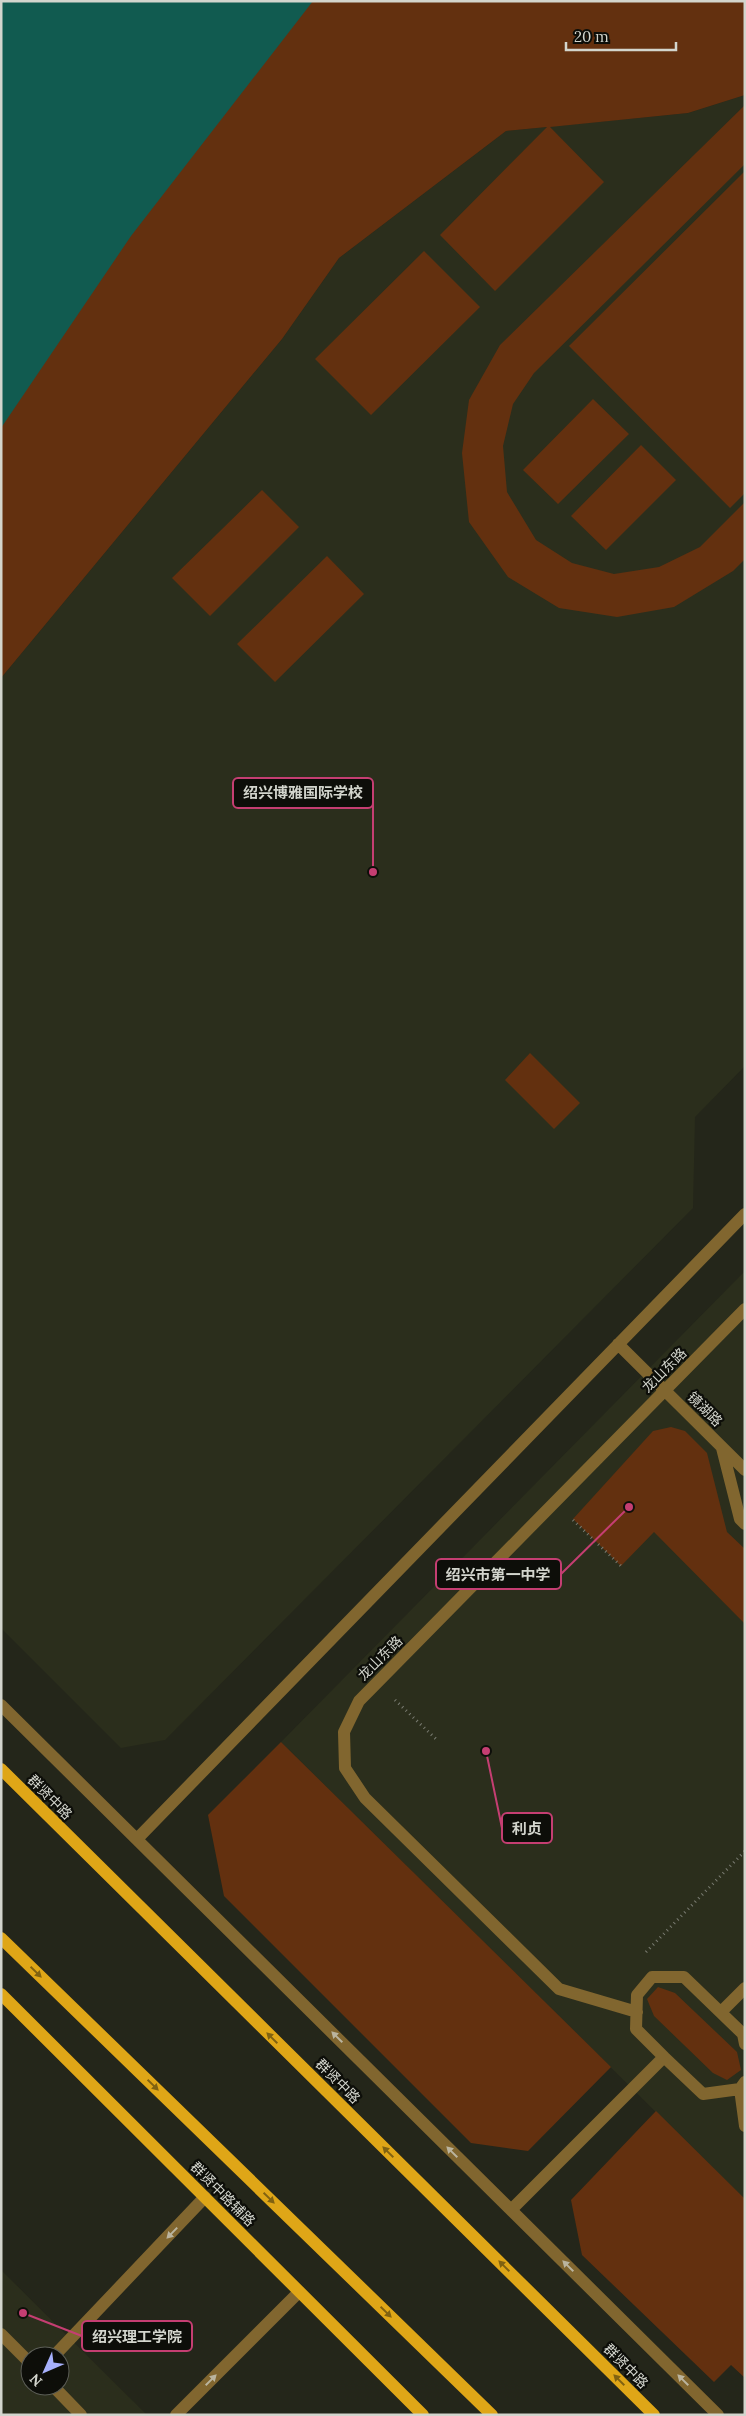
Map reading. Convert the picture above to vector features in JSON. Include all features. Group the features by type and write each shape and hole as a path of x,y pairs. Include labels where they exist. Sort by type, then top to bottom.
{"main road":[{"name":"群贤中路","path":"1,1770 654,2415"},
{"path":"1,1938 492,2415"},
{"name":"群贤中路辅路","path":"1,1994 423,2415"}],"street":[{"path":"137,1839 745,1214"},
{"name":"龙山东路","path":"637,2012 559,1989 365,1798 345,1768 344,1732 359,1701 745,1309"},
{"name":"镜湖路","path":"618,1344 745,1470"},
{"path":"722,1447 740,1519 745,1524"},
{"path":"1,1705 718,2415"},
{"path":"745,2044 743,2034 684,1977 652,1977 637,1995 636,2028 703,2094 742,2086 745,2126"},
{"path":"721,2012 745,1988"},
{"path":"511,2210 664,2057"},
{"path":"63,2346 205,2197"},
{"path":"176,2415 299,2292"},
{"path":"1,2334 20,2353"},
{"path":"63,2396 81,2415"}],"path":[{"path":"554,1502 621,1566"},
{"path":"378,1682 436,1740"},
{"path":"639,1959 745,1851"}],"shaded area":[{"path":"1,1 745,1 745,95 688,113 550,127 604,182 495,291 440,235 547,127 506,131 339,258 282,339 1,678"},
{"path":"745,95 745,1066 695,1117 693,1208 165,1740 121,1748 1,1628 1,678 282,339 339,258 506,131 688,113"},
{"path":"745,105 745,164 534,373 513,404 503,446 507,492 536,540 572,563 614,574 659,567 700,547 745,502 745,559 733,571 674,607 617,617 559,608 508,577 469,522 462,453 469,400 500,345"},
{"path":"745,171 745,493 730,508 569,346"},
{"path":"424,251 480,307 371,415 315,359"},
{"path":"593,399 629,434 558,504 523,470"},
{"path":"641,445 676,480 606,550 571,516"},
{"path":"262,490 299,527 210,616 172,578"},
{"path":"327,556 364,594 275,682 237,644"},
{"path":"530,1053 580,1103 554,1129 505,1080"},
{"path":"745,1271 745,2200 281,1742"},
{"path":"671,1427 685,1431 707,1453 727,1532 745,1549 745,1624 654,1532 621,1566 573,1519 653,1431"},
{"path":"281,1742 611,2067 528,2151 471,2143 224,1896 208,1815"},
{"path":"658,1987 675,1993 737,2052 741,2070 727,2080 713,2073 654,2016 647,1999"},
{"path":"656,2111 745,2199 745,2378 731,2365 714,2382 582,2255 571,2200"},
{"path":"1,2270 147,2415 1,2415"}],"water":[{"path":"1,1 313,1 131,236 1,428"}],"place":[{"name":"绍兴博雅国际学校","path":"373,872"},
{"name":"绍兴市第一中学","path":"629,1507"},
{"name":"利贞","path":"486,1751"},
{"name":"绍兴理工学院","path":"23,2313"}]}
